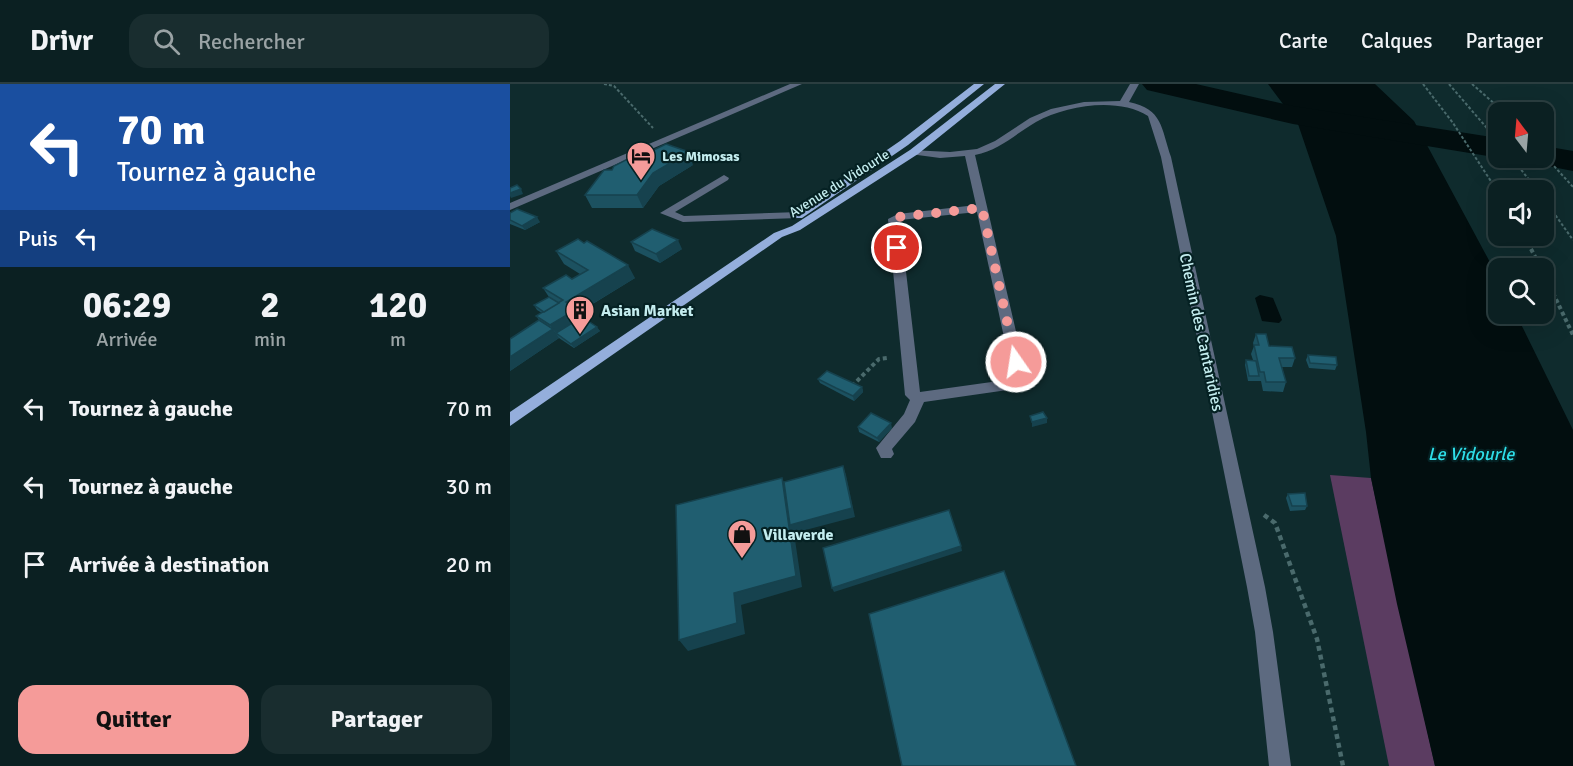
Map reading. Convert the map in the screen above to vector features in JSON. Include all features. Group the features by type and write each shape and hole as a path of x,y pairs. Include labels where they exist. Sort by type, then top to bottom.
{"main road":[{"name":"Avenue du Vidourle","path":"778,235 788,222 904,143 980,84"},
{"name":"Avenue du Vidourle","path":"510,420 778,235 796,228 914,152 1001,84"},
{"name":"Avenue du Vidourle","path":"904,143 927,143"},
{"name":"Avenue du Vidourle","path":"904,143 914,152"}],"street":[{"path":"510,207 798,84"},
{"path":"1124,103 1125,97 1135,84"},
{"name":"Chemin des Cantaridies","path":"914,152 937,155 970,154 989,148 1043,114 1086,106 1124,103 1136,106 1152,115 1166,157 1256,587 1280,766"},
{"path":"927,143 948,153"},
{"path":"970,154 1021,383 918,398 912,394 894,219 982,208"},
{"path":"724,178 666,213 683,219 799,215"},
{"path":"886,454 884,448 905,423 917,405 918,398"}],"path":[{"path":"604,84 614,86 666,141"},
{"path":"1423,84 1443,106 1460,137 1490,180"},
{"path":"1449,84 1488,129"},
{"path":"1472,84 1493,102"},
{"path":"1554,166 1573,187"},
{"path":"1520,168 1529,180"},
{"path":"1554,213 1573,240"},
{"path":"1554,295 1573,335"},
{"path":"851,386 879,359 908,355"},
{"path":"1237,496 1275,523 1317,639 1343,766"}],"shaded area":[{"path":"1330,475 1371,478 1435,766 1389,766"}],"water":[{"name":"Le Vidourle","path":"1268,84 1375,84 1414,121 1488,259 1488,324 1521,324 1573,430 1573,766 1435,766 1397,604 1371,478 1336,236 1298,124"},
{"path":"1260,295 1273,298 1282,320 1279,323 1262,321 1255,298"}],"building":[{"path":"666,144 689,152 653,173 637,195 585,195 604,170 612,170 614,166 645,150 650,152"},
{"path":"517,185 521,189 510,193 510,188"},
{"path":"517,209 537,217 522,226 510,220 510,213"},
{"path":"652,229 678,240 656,254 631,242"},
{"path":"578,239 584,243 587,241 628,265 566,302 577,309 550,325 536,316 563,300 543,288 566,275 572,279 588,270 556,251"},
{"path":"549,297 559,303 544,312 534,305"},
{"path":"576,308 588,313 582,316"},
{"name":"Asian Market","path":"582,317 597,327 571,344 556,333"},
{"path":"539,320 553,329 510,357 510,339"},
{"path":"1256,334 1266,334 1269,346 1292,347 1295,358 1279,358 1286,382 1266,382 1264,372 1260,372 1254,345 1259,345"},
{"path":"1308,355 1336,357 1337,365 1310,363"},
{"path":"1246,360 1256,361 1259,376 1249,376"},
{"path":"827,371 862,387 853,396 818,379"},
{"path":"1043,412 1047,418 1032,422 1030,416"},
{"path":"871,413 891,423 877,438 858,427"},
{"path":"843,466 852,508 790,525 784,482"},
{"name":"Villaverde","path":"782,478 796,576 734,593 737,623 679,640 676,505"},
{"path":"1305,493 1307,506 1292,506 1288,494"},
{"path":"949,510 961,546 832,588 823,548"},
{"path":"1004,571 1076,766 902,766 869,614"}],"waterway":[{"name":"Le Vidourle","path":"1157,84 1293,115 1488,146"},
{"name":"Le Vidourle","path":"1554,158 1573,161"}],"place":[{"name":"Les Mimosas","path":"641,182"},
{"name":"Asian Market","path":"580,336"},
{"name":"Villaverde","path":"742,560"}],"route":[{"path":"897,248 894,219 898,217 982,208 1016,362"}]}
